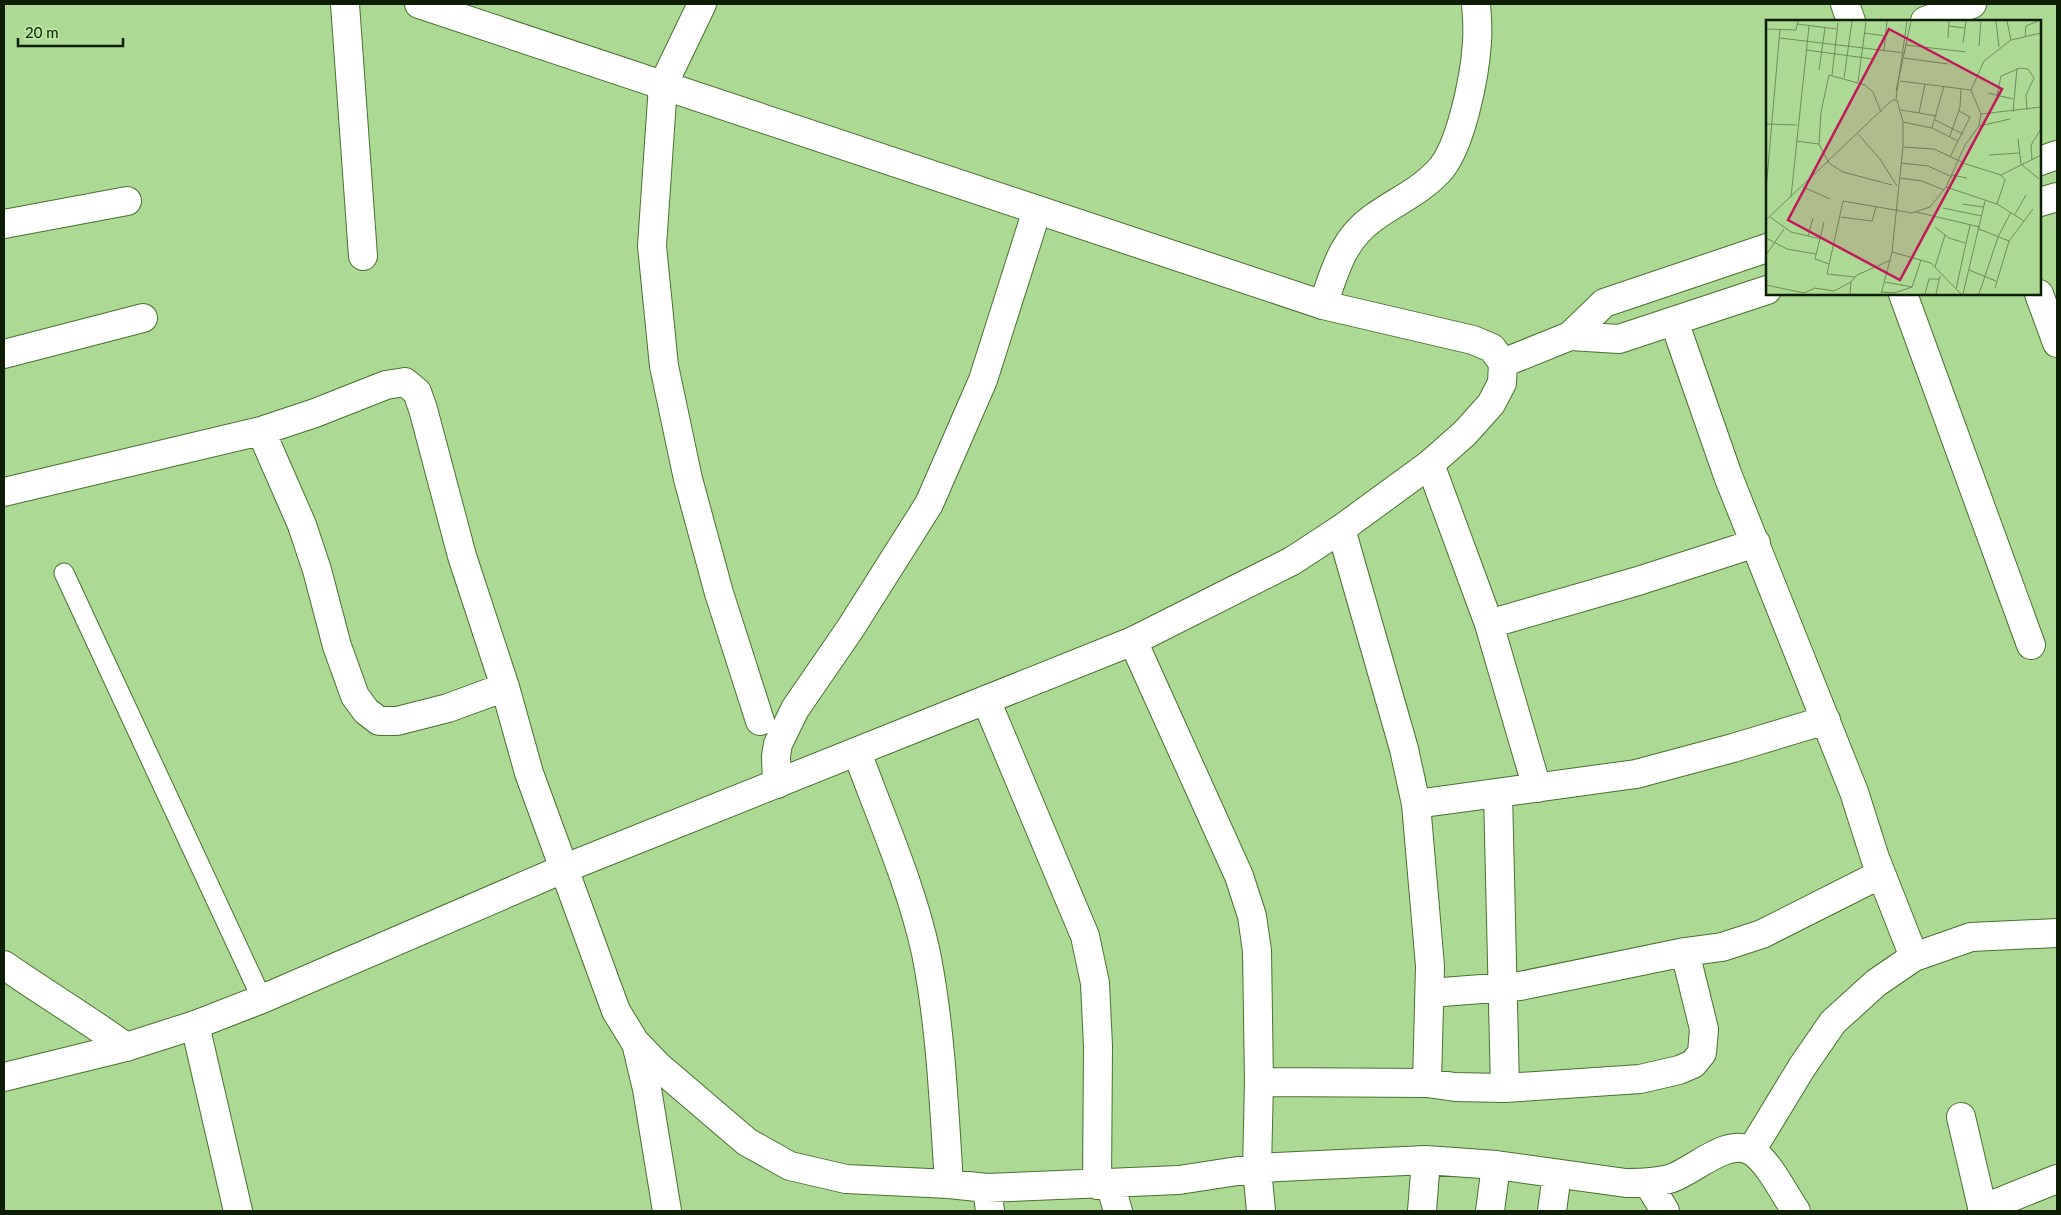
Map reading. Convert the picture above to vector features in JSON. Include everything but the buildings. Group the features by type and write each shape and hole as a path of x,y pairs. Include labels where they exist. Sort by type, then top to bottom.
{"street":[{"path":"344,4 363,256"},
{"path":"4,1077 126,1047 195,1025 262,999 563,869 1133,640 1292,562 1341,529 1430,464 1465,432 1491,404 1502,383 1503,363 1492,348 1473,340 1323,305 419,4"},
{"path":"702,4 663,86 652,246 664,366 688,478 719,593 760,721"},
{"path":"1323,305 1340,255 1355,233 1373,218 1417,192 1440,171 1455,145 1467,102 1477,42 1476,4"},
{"path":"1844,4 1851,20"},
{"path":"1928,20 1972,4"},
{"path":"2041,161 2057,155"},
{"path":"2041,202 2057,197"},
{"path":"4,224 127,201"},
{"path":"777,784 776,756 778,744 795,709 850,629 929,504 983,380 1037,210"},
{"path":"1503,363 1570,336 1604,303 1766,248"},
{"path":"1570,336 1619,339 1766,290"},
{"path":"1903,295 2031,645"},
{"path":"2039,295 2057,343"},
{"path":"4,354 143,318"},
{"path":"1674,321 1728,476 1854,792 1881,874 1914,957"},
{"path":"4,492 261,431 315,413 386,385 405,382 417,392 462,556 505,687 529,773 616,1011 636,1042 658,1066 747,1142 790,1166 846,1179 950,1184 988,1200 1103,1184 1178,1180 1257,1168 1426,1160 1496,1166 1626,1183 1648,1183 1670,1179 1713,1155 1735,1148 1752,1151 1763,1161 1796,1211"},
{"path":"261,431 302,525 317,570 337,646 355,696 366,711 379,720 397,721 448,708 505,687"},
{"path":"1430,464 1489,624 1538,788"},
{"path":"1341,529 1404,749 1416,804 1429,947 1430,993 1427,1083"},
{"path":"1489,624 1638,581 1756,543"},
{"path":"1133,640 1239,876 1252,916 1257,951 1259,1082 1257,1168 1260,1211"},
{"path":"986,700 1085,936 1095,983 1103,1184 1118,1211"},
{"path":"1416,804 1636,774 1733,748 1826,720"},
{"path":"856,752 908,889 926,953 938,1033 950,1184"},
{"path":"1498,793 1505,1088"},
{"path":"1430,993 1520,986 1685,952 1722,947 1762,934 1881,874"},
{"path":"1752,1151 1802,1067 1833,1022 1876,983 1914,957 1971,937 2057,933"},
{"path":"1259,1082 1427,1083 1455,1087 1505,1088 1640,1079 1679,1070 1693,1064 1702,1053 1704,1028 1685,952"},
{"path":"4,965 126,1047"},
{"path":"195,1025 238,1211"},
{"path":"636,1042 647,1089 667,1211"},
{"path":"1961,1117 1982,1210 2057,1178"},
{"path":"1422,1211 1426,1160"},
{"path":"1490,1211 1496,1166"},
{"path":"1552,1211 1557,1174"},
{"path":"1648,1183 1665,1211"}],"lane":[{"path":"64,573 262,999"}]}
